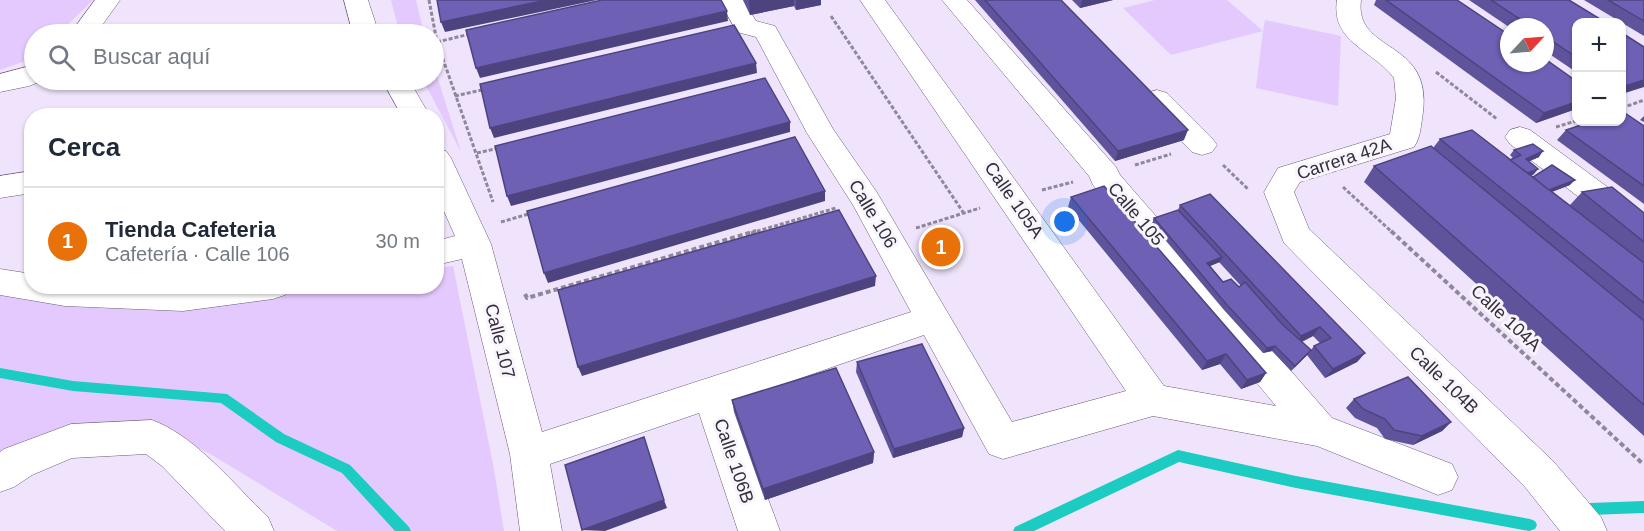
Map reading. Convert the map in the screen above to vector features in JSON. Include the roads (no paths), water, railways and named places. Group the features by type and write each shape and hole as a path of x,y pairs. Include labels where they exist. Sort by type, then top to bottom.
{"street":[{"path":"90,24 108,0"},
{"path":"356,0 363,24"},
{"name":"Calle 106","path":"731,0 746,27 766,31 821,133 865,200 1004,442 1153,400"},
{"name":"Calle 105A","path":"872,0 1153,400"},
{"name":"Calle 105","path":"954,0 1105,174 1104,177 1319,430"},
{"name":"Carrera 42A","path":"1295,235 1278,192 1289,175 1404,140 1410,102 1408,77 1393,60 1356,33 1348,20 1349,0"},
{"path":"0,83 24,78"},
{"path":"1143,85 1202,145"},
{"path":"402,90 412,108"},
{"path":"1520,137 1644,231"},
{"name":"Calle 107","path":"444,170 490,238 541,531"},
{"path":"0,187 24,183"},
{"name":"Calle 104B","path":"1295,235 1539,474 1587,531"},
{"path":"444,251 490,238"},
{"path":"0,282 24,285"},
{"path":"125,294 183,298 213,294"},
{"path":"529,454 934,318"},
{"name":"Calle 106B","path":"710,392 759,531"},
{"path":"1153,400 1319,430 1438,477"},
{"path":"0,474 18,462 71,441 152,437 176,454 253,531"}],"waterway":[{"path":"0,373 73,386 223,398 280,438 346,469 404,531"},
{"path":"1020,531 1178,456 1296,482 1530,525"},
{"path":"1590,509 1644,507"}],"place":[{"name":"Tienda Cafeteria","path":"941,247"}]}
